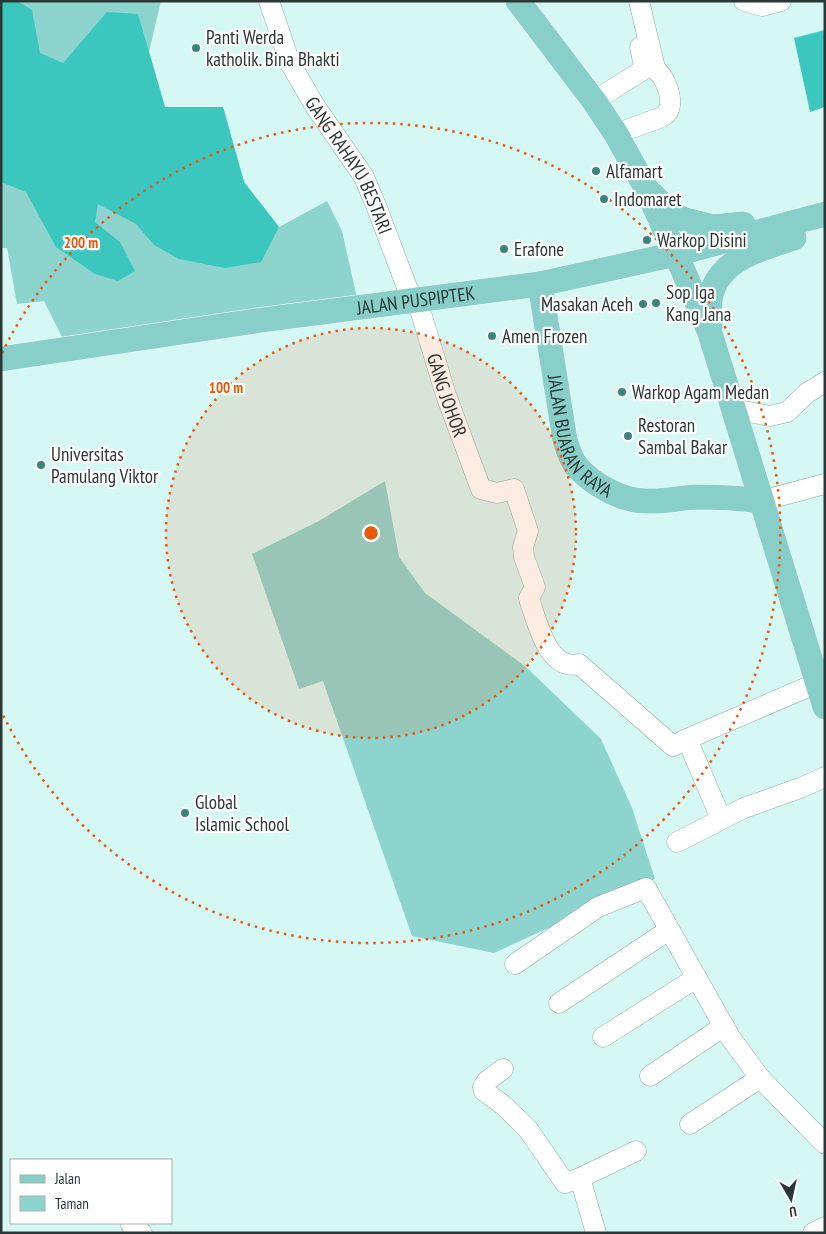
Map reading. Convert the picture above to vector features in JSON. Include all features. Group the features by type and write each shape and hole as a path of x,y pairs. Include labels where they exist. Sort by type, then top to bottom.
{"main road":[{"path":"518,1 594,101 616,134 646,188 710,332 761,501 819,675 825,707"},
{"path":"646,188 670,213 685,220 713,227 823,223"},
{"name":"JALAN PUSPIPTEK","path":"1,359 262,320 540,284 823,223"},
{"path":"710,332 711,293 719,277 732,264 762,248 823,223"},
{"name":"JALAN BUARAN RAYA","path":"540,284 565,440 569,455 577,467 593,480 618,495 634,500 665,501 694,497 736,498 761,501"},
{"path":"736,498 750,486 753,475"}],"street":[{"name":"GANG RAHAYU BESTARI","path":"269,1 290,63 315,106 364,177 408,290 417,300"},
{"path":"594,101 644,68 630,1"},
{"path":"616,134 662,117 670,110 668,91 662,76 655,68 639,1"},
{"path":"744,1 762,6 781,1"},
{"name":"GANG JOHOR","path":"417,300 446,395 481,489 497,493 514,489 528,531 523,547 524,557 535,587 529,598 546,642 555,659 571,666 579,664 673,746 687,739"},
{"path":"733,410 770,416 787,412 808,393 825,382"},
{"path":"761,501 825,484"},
{"path":"721,819 687,739 819,675"},
{"path":"677,842 752,805 825,777"},
{"path":"515,964 598,908 646,888 730,1037 760,1078 825,1144"},
{"path":"559,1003 669,930"},
{"path":"603,1037 696,978"},
{"path":"650,1076 724,1026"},
{"path":"503,1069 487,1081 483,1087 484,1091 503,1104 528,1128 563,1181 568,1183 636,1151"},
{"path":"690,1124 760,1078"},
{"path":"580,1178 596,1233"},
{"path":"813,1233 825,1227"}],"green space":[{"path":"1,1 161,1 149,52 165,107 223,107 244,182 279,227 327,201 342,231 357,298 62,337 44,301 17,304 7,248 1,248"},
{"path":"385,481 399,557 425,593 526,667 601,739 632,808 655,879 494,953 412,936 323,681 299,689 252,554 319,521"}],"shaded area":[{"path":"1,1 17,1 32,10 40,53 63,63 107,12 138,14 165,107 223,107 244,182 279,227 261,262 225,268 179,259 154,245 136,224 98,204 95,222 120,242 135,271 118,281 95,274 56,247 26,192 1,182"},
{"path":"825,30 825,107 810,112 794,38"}],"place":[{"name":"Panti Werda katholik. Bina Bhakti","path":"196,48"},
{"name":"Alfamart","path":"596,171"},
{"name":"Indomaret","path":"604,199"},
{"name":"Warkop Disini","path":"647,240"},
{"name":"Erafone","path":"504,249"},
{"name":"Sop Iga Kang Jana","path":"656,303"},
{"name":"Masakan Aceh","path":"643,304"},
{"name":"Amen Frozen","path":"492,336"},
{"name":"Warkop Agam Medan","path":"622,392"},
{"name":"Restoran Sambal Bakar","path":"628,436"},
{"name":"Universitas Pamulang Viktor","path":"41,465"},
{"name":"Global Islamic School","path":"185,813"}]}
